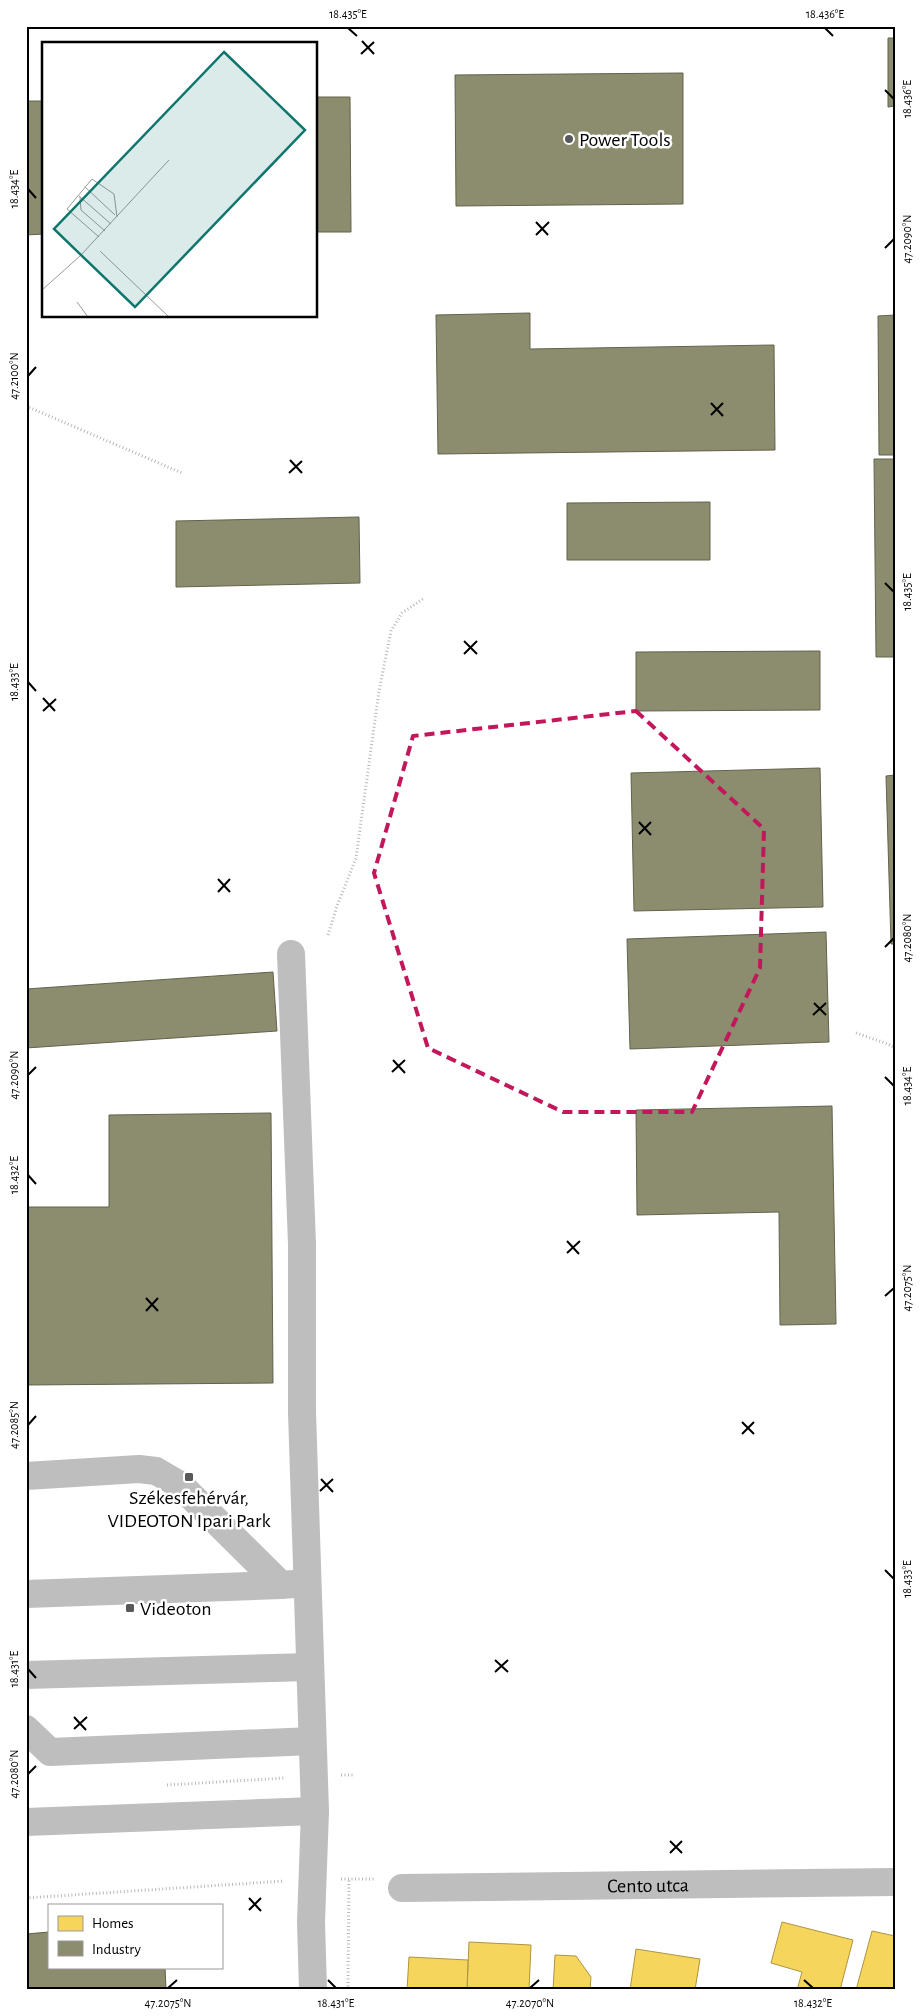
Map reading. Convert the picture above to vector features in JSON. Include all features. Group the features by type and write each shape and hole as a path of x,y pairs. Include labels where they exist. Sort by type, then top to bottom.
{"street":[{"path":"290,954 302,1244 302,1412 294,1584 310,1667 315,1811 311,1922 312,1990"},
{"path":"26,1476 139,1468 156,1471 180,1485 294,1584"},
{"path":"26,1594 294,1584"},
{"path":"26,1675 310,1667"},
{"path":"26,1729 50,1752 312,1741"},
{"path":"26,1822 315,1811"},
{"name":"Cento utca","path":"402,1888 895,1882"}],"path":[{"path":"26,406 182,473"},
{"path":"328,935 356,858 379,692 391,631 402,613 423,599"},
{"path":"856,1033 895,1048"},
{"path":"165,1785 355,1775"},
{"path":"348,1990 350,1879"}],"highlighted area":[{"path":"636,711 764,829 760,968 692,1112 563,1112 428,1048 374,873 413,736"}],"building: Homes":[{"path":"782,1922 853,1940 840,1990 797,1990 802,1972 771,1963"},
{"path":"872,1931 895,1936 895,1990 856,1990"},
{"path":"469,1942 531,1945 529,1990 467,1990"},
{"path":"636,1949 700,1959 695,1990 630,1990"},
{"path":"555,1955 576,1956 591,1977 590,1990 553,1990"},
{"path":"409,1957 468,1960 467,1990 407,1990"}],"building: Industry":[{"path":"888,38 895,38 895,106 888,107"},
{"name":"Power Tools","path":"683,73 683,204 456,206 455,75"},
{"path":"318,97 350,97 351,232 318,232"},
{"path":"26,101 42,101 42,234 26,235"},
{"path":"530,313 530,349 774,345 775,450 438,454 436,315"},
{"path":"895,315 895,455 879,455 878,316"},
{"path":"874,459 895,459 895,657 876,657"},
{"path":"710,502 710,560 567,560 567,503"},
{"path":"359,517 360,583 176,587 176,521"},
{"path":"820,651 820,710 636,711 636,652"},
{"path":"820,768 823,907 634,911 631,773"},
{"path":"895,775 895,944 891,944 886,776"},
{"path":"826,932 829,1042 630,1049 627,939"},
{"path":"273,972 277,1031 26,1048 26,989"},
{"path":"832,1106 836,1324 780,1325 779,1212 637,1215 636,1110"},
{"path":"271,1113 273,1383 26,1385 26,1207 109,1207 109,1115"},
{"path":"48,1932 48,1968 165,1968 166,1990 26,1990 26,1934"}],"place":[{"name":"Power Tools","path":"569,139"},
{"name":"Székesfehérvár, VIDEOTON Ipari Park","path":"189,1477"},
{"name":"Videoton","path":"130,1608"}]}
